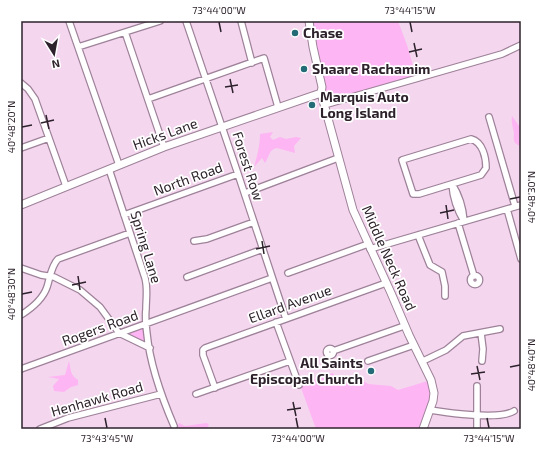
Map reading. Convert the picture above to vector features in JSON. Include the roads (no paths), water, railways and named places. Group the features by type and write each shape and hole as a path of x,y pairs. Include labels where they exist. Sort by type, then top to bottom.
{"main road":[{"name":"Middle Neck Road","path":"305,21 318,89 321,93 353,210 404,326 423,361 433,387 433,401 424,429"},
{"name":"Middle Neck Road","path":"309,21 322,87 321,93"},
{"name":"Hicks Lane","path":"21,205 164,147 321,93"}],"street":[{"path":"68,21 118,165"},
{"path":"78,48 160,21"},
{"name":"Forest Row","path":"186,21 286,319"},
{"path":"241,21 252,62"},
{"path":"125,32 164,147"},
{"path":"324,105 502,54 521,45"},
{"path":"148,99 264,58 278,107"},
{"path":"21,83 28,89 37,103 66,186"},
{"path":"21,92 28,89"},
{"path":"288,273 369,247 418,235 518,206 489,117"},
{"path":"21,148 49,138"},
{"path":"467,140 476,140 480,144 483,153 486,165 485,171 478,176 452,184 413,194 402,160 467,140"},
{"path":"244,192 338,158"},
{"name":"Spring Lane","path":"109,169 147,284 146,324 150,348 161,394 174,426"},
{"name":"North Road","path":"124,215 238,174"},
{"path":"452,184 474,276"},
{"path":"507,209 521,259"},
{"path":"194,241 206,239 254,222"},
{"path":"21,315 40,298 46,288 54,264 58,259 130,233"},
{"path":"418,235 430,265 442,272 445,286 445,296"},
{"path":"186,277 263,249"},
{"path":"21,268 41,275 54,277 68,283 87,295 104,311 119,334 150,348"},
{"name":"Rogers Road","path":"21,369 272,278"},
{"name":"Ellard Avenue","path":"215,388 203,355 202,350 205,348 386,283"},
{"path":"276,322 299,385"},
{"path":"333,351 404,326"},
{"path":"423,361 446,350 463,336 500,329"},
{"path":"481,333 483,350 482,361"},
{"path":"368,361 414,345"},
{"path":"196,394 290,361"},
{"path":"477,386 477,429"},
{"name":"Henhawk Road","path":"40,429 68,418 161,394"},
{"path":"430,410 454,414 504,415 514,411"}],"place":[{"name":"Chase","path":"295,33"},
{"name":"Shaare Rachamim","path":"304,69"},
{"name":"Marquis Auto Long Island","path":"312,105"},
{"name":"All Saints Episcopal Church","path":"371,371"}]}
